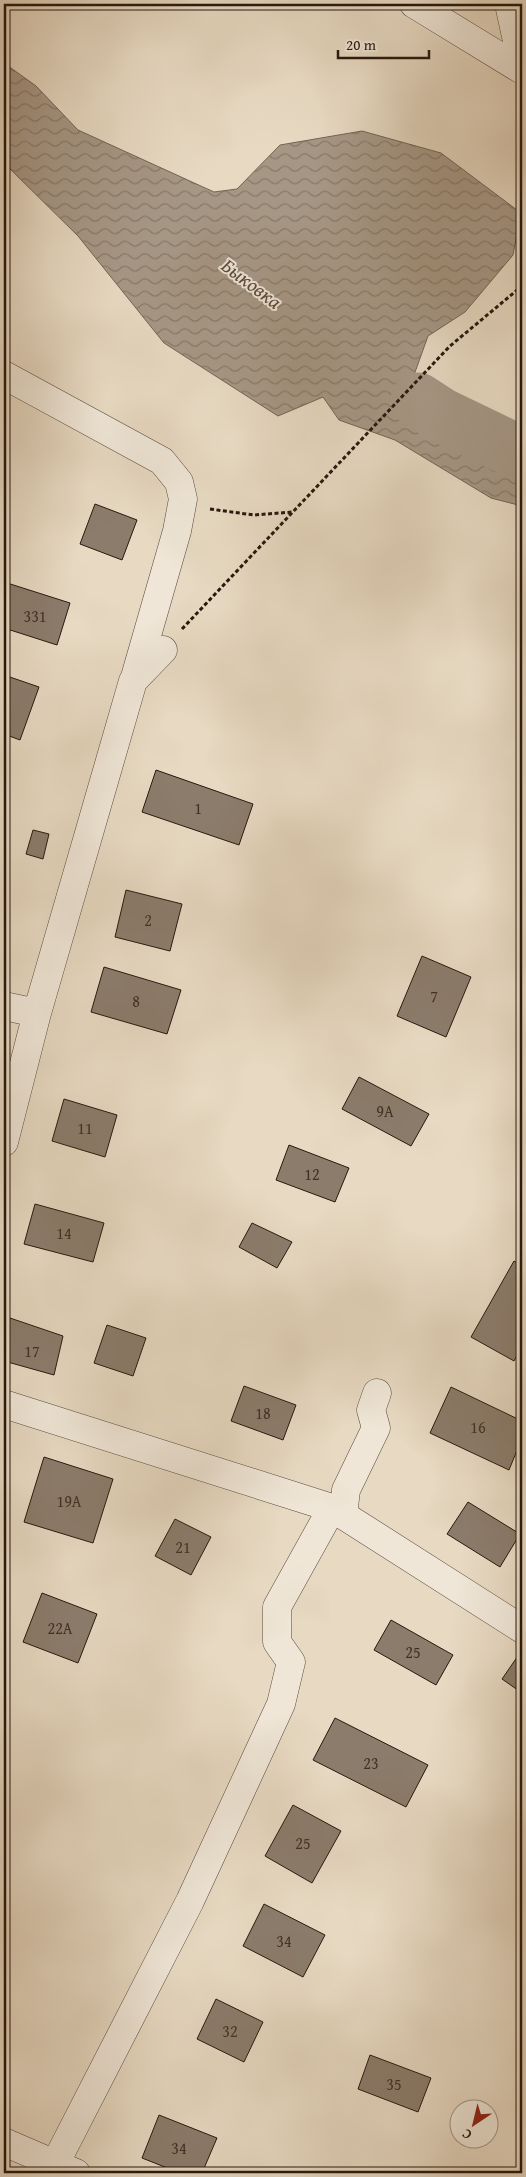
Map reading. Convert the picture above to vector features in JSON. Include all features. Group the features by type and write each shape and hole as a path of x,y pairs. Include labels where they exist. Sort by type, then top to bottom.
{"street":[{"path":"414,4 522,70"},
{"path":"509,4 522,64"},
{"path":"4,375 162,461 179,482 183,499 177,531 37,1013 4,1142"},
{"path":"133,681 163,650"},
{"path":"4,1006 37,1013"},
{"path":"4,2142 65,2169 281,1704 291,1662 277,1642 277,1607 338,1512 346,1490 376,1428 371,1410 377,1393"},
{"path":"4,1404 338,1512 522,1628"}],"path":[{"path":"163,650 450,346 522,286"},
{"path":"183,499 210,509 254,515 294,512"}],"water":[{"path":"4,63 36,86 78,130 214,192 237,189 280,145 362,131 441,153 521,213 513,255 465,312 428,336 414,375 434,401 497,446 522,455 522,506 491,498 395,440 339,420 323,397 278,416 164,343 78,236 4,163"}],"building":[{"path":"95,504 137,520 122,560 80,544"},
{"path":"4,582 70,603 57,645 4,628"},
{"path":"4,675 39,687 20,740 4,734"},
{"path":"156,770 253,804 239,845 142,812"},
{"path":"33,830 49,834 43,859 26,854"},
{"path":"126,890 182,904 170,951 115,937"},
{"path":"422,956 471,977 446,1037 397,1016"},
{"path":"104,967 181,990 167,1034 91,1012"},
{"path":"359,1077 429,1114 411,1146 342,1109"},
{"path":"64,1099 117,1115 105,1157 52,1141"},
{"path":"289,1145 349,1168 335,1202 276,1180"},
{"path":"35,1204 104,1223 93,1262 24,1244"},
{"path":"252,1223 292,1242 277,1268 239,1247"},
{"path":"514,1261 522,1266 522,1346 514,1361 471,1337"},
{"path":"10,1318 63,1336 54,1375 4,1361 4,1340"},
{"path":"107,1325 146,1338 133,1376 94,1363"},
{"path":"244,1386 296,1405 283,1440 231,1421"},
{"path":"451,1387 522,1421 522,1438 509,1470 430,1433"},
{"path":"44,1457 113,1479 93,1543 24,1522"},
{"path":"468,1502 520,1534 500,1567 447,1534"},
{"path":"175,1519 211,1537 191,1575 155,1556"},
{"path":"42,1593 97,1614 78,1663 23,1642"},
{"path":"391,1620 453,1655 436,1685 374,1650"},
{"path":"520,1653 522,1655 522,1693 502,1679"},
{"path":"335,1718 428,1765 406,1807 313,1760"},
{"path":"293,1805 341,1831 312,1883 265,1856"},
{"path":"264,1904 325,1935 303,1977 243,1946"},
{"path":"216,1999 263,2022 244,2062 197,2039"},
{"path":"370,2055 431,2078 418,2112 358,2089"},
{"path":"159,2115 217,2138 202,2173 180,2173 142,2158"}],"waterway":[{"name":"Быковка","path":"418,400 441,415 522,454"}]}
